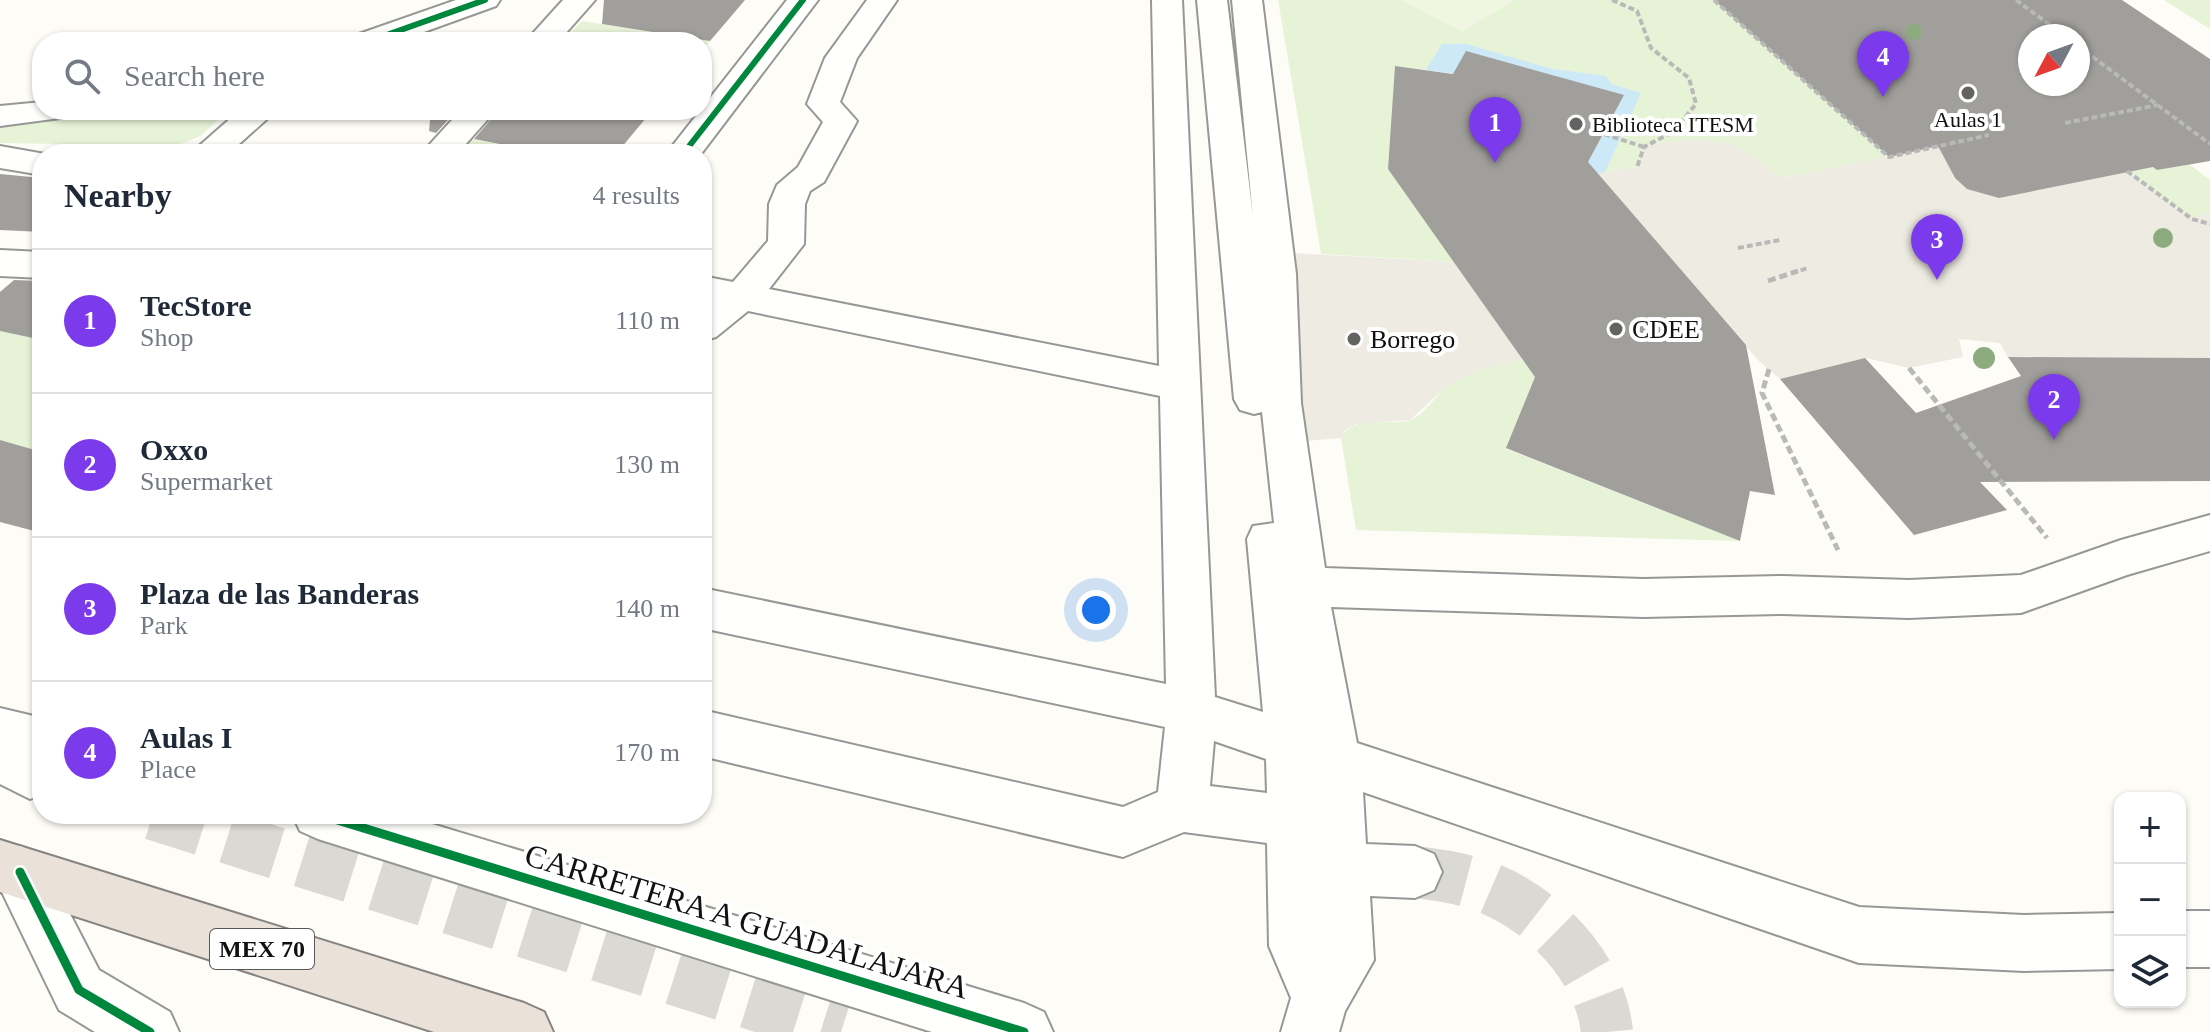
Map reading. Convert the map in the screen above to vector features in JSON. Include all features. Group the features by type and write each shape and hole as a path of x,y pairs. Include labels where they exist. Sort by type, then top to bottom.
{"highway":[{"name":"MEX 70","path":"10,869 524,1032"}],"street":[{"path":"395,32 485,0"},
{"path":"550,32 580,0"},
{"path":"712,117 803,0"},
{"path":"712,319 741,297 786,244 787,204 795,185 812,174 840,121 823,104 841,58 882,0"},
{"path":"1183,807 1191,711 1167,21 1224,1 1277,274 1289,584 1313,752 1310,852 1346,960 1315,1015"},
{"path":"0,116 32,113"},
{"path":"219,144 248,120"},
{"path":"447,144 470,120"},
{"path":"691,144 709,120"},
{"path":"0,157 32,162"},
{"path":"1,264 32,265"},
{"path":"712,291 1181,385"},
{"path":"1289,584 1406,592 1643,598 1860,596 1909,599 2021,594 2210,533"},
{"path":"712,610 1191,711 1859,935 2024,943 2114,941"},
{"path":"0,731 24,758"},
{"path":"712,735 1123,832 1183,807 1310,852 1415,872"},
{"path":"1310,852 1313,752"},
{"name":"CARRETERA A GUADALAJARA","path":"350,824 1024,1032"},
{"path":"10,869 79,990 150,1032"},
{"path":"2186,939 2210,939"}],"path":[{"path":"1604,134 1644,147 1658,143 1681,127 1696,104 1689,78 1651,48 1637,11 1612,0"},
{"path":"1714,0 1889,157 1989,135"},
{"path":"2016,0 2049,24"},
{"path":"2090,55 2210,144"},
{"path":"2065,123 2158,105"},
{"path":"1637,167 1644,147"},
{"path":"2127,171 2192,219 2210,224"},
{"path":"1738,248 1780,240"},
{"path":"1768,281 1808,268"},
{"path":"1909,368 2076,574"},
{"path":"1769,369 1762,393 1860,596"}],"green space":[{"path":"1278,0 1714,0 1889,157 1781,178 1743,148 1658,143 1644,147 1637,167 1597,173 1587,164 1624,95 1395,66 1454,262 1321,254"},
{"path":"1401,0 1515,0 1462,32"},
{"path":"2164,0 2210,0 2210,29"},
{"path":"582,21 652,32 572,32"},
{"path":"32,118 218,120 200,136 181,144 0,143 0,122"},
{"path":"470,139 497,144 465,144"},
{"path":"2138,154 2158,170 2189,164 2210,180 2210,212 2192,219 2127,171"},
{"path":"0,331 32,338 32,449 0,440"},
{"path":"1523,359 1535,377 1507,449 1740,541 1356,530 1341,438 1347,430 1362,423 1410,420 1455,381 1473,372"}],"shaded area":[{"path":"1989,135 1948,165 1955,178 1967,189 1999,197 2127,171 2192,219 2210,212 2210,358 2008,357 2000,343 1959,339 1963,357 1909,368 1865,358 1780,379 1758,360 1597,173 1637,167 1644,147 1658,143 1700,139 1743,148 1782,178"},
{"path":"1290,253 1454,262 1523,359 1477,371 1449,384 1410,420 1356,424 1345,430 1341,438 1305,441 1298,394"}],"water":[{"path":"1442,44 1466,44 1553,69 1606,76 1611,84 1641,93 1605,172 1597,173 1587,164 1624,95 1426,70"}],"building":[{"path":"604,0 745,0 712,39 712,32 653,32 602,24"},
{"name":"Aulas 1","path":"1714,0 2122,0 2210,59 2210,161 2157,170 2153,167 1999,198 1967,189 1955,178 1938,146 1889,157"},
{"name":"CDEE","path":"1466,51 1624,95 1588,162 1746,345 1775,495 1750,491 1740,541 1506,448 1535,377 1388,169 1395,66 1453,74"},
{"path":"430,120 448,120 436,133 429,131"},
{"path":"490,120 644,120 624,144 500,144 474,139"},
{"path":"0,174 32,177 32,232 0,230"},
{"path":"14,280 32,281 32,338 0,331 0,292"},
{"path":"2008,357 2210,358 2210,481 1980,482 2007,510 1914,535 1780,379 1865,358 1916,413 2021,376"},
{"path":"0,440 32,449 32,530 0,522"}],"tunnel":[{"path":"185,824 841,1032"},
{"path":"1415,872 1484,886 1514,900 1534,914 1569,947 1583,967 1595,987 1607,1032"}],"cycle path":[{"path":"395,32 485,0"},
{"path":"712,117 803,0"},
{"path":"691,144 709,120"},
{"path":"350,824 1024,1032"},
{"path":"20,872 79,990 150,1032"}],"place":[{"name":"Aulas 1","path":"1968,93"},
{"name":"Aulas I","path":"1883,97"},
{"name":"Biblioteca ITESM","path":"1576,124"},
{"name":"TecStore","path":"1495,163"},
{"name":"Plaza de las Banderas","path":"1937,280"},
{"name":"CDEE","path":"1616,329"},
{"name":"Borrego","path":"1354,339"},
{"name":"Oxxo","path":"2054,440"}]}
